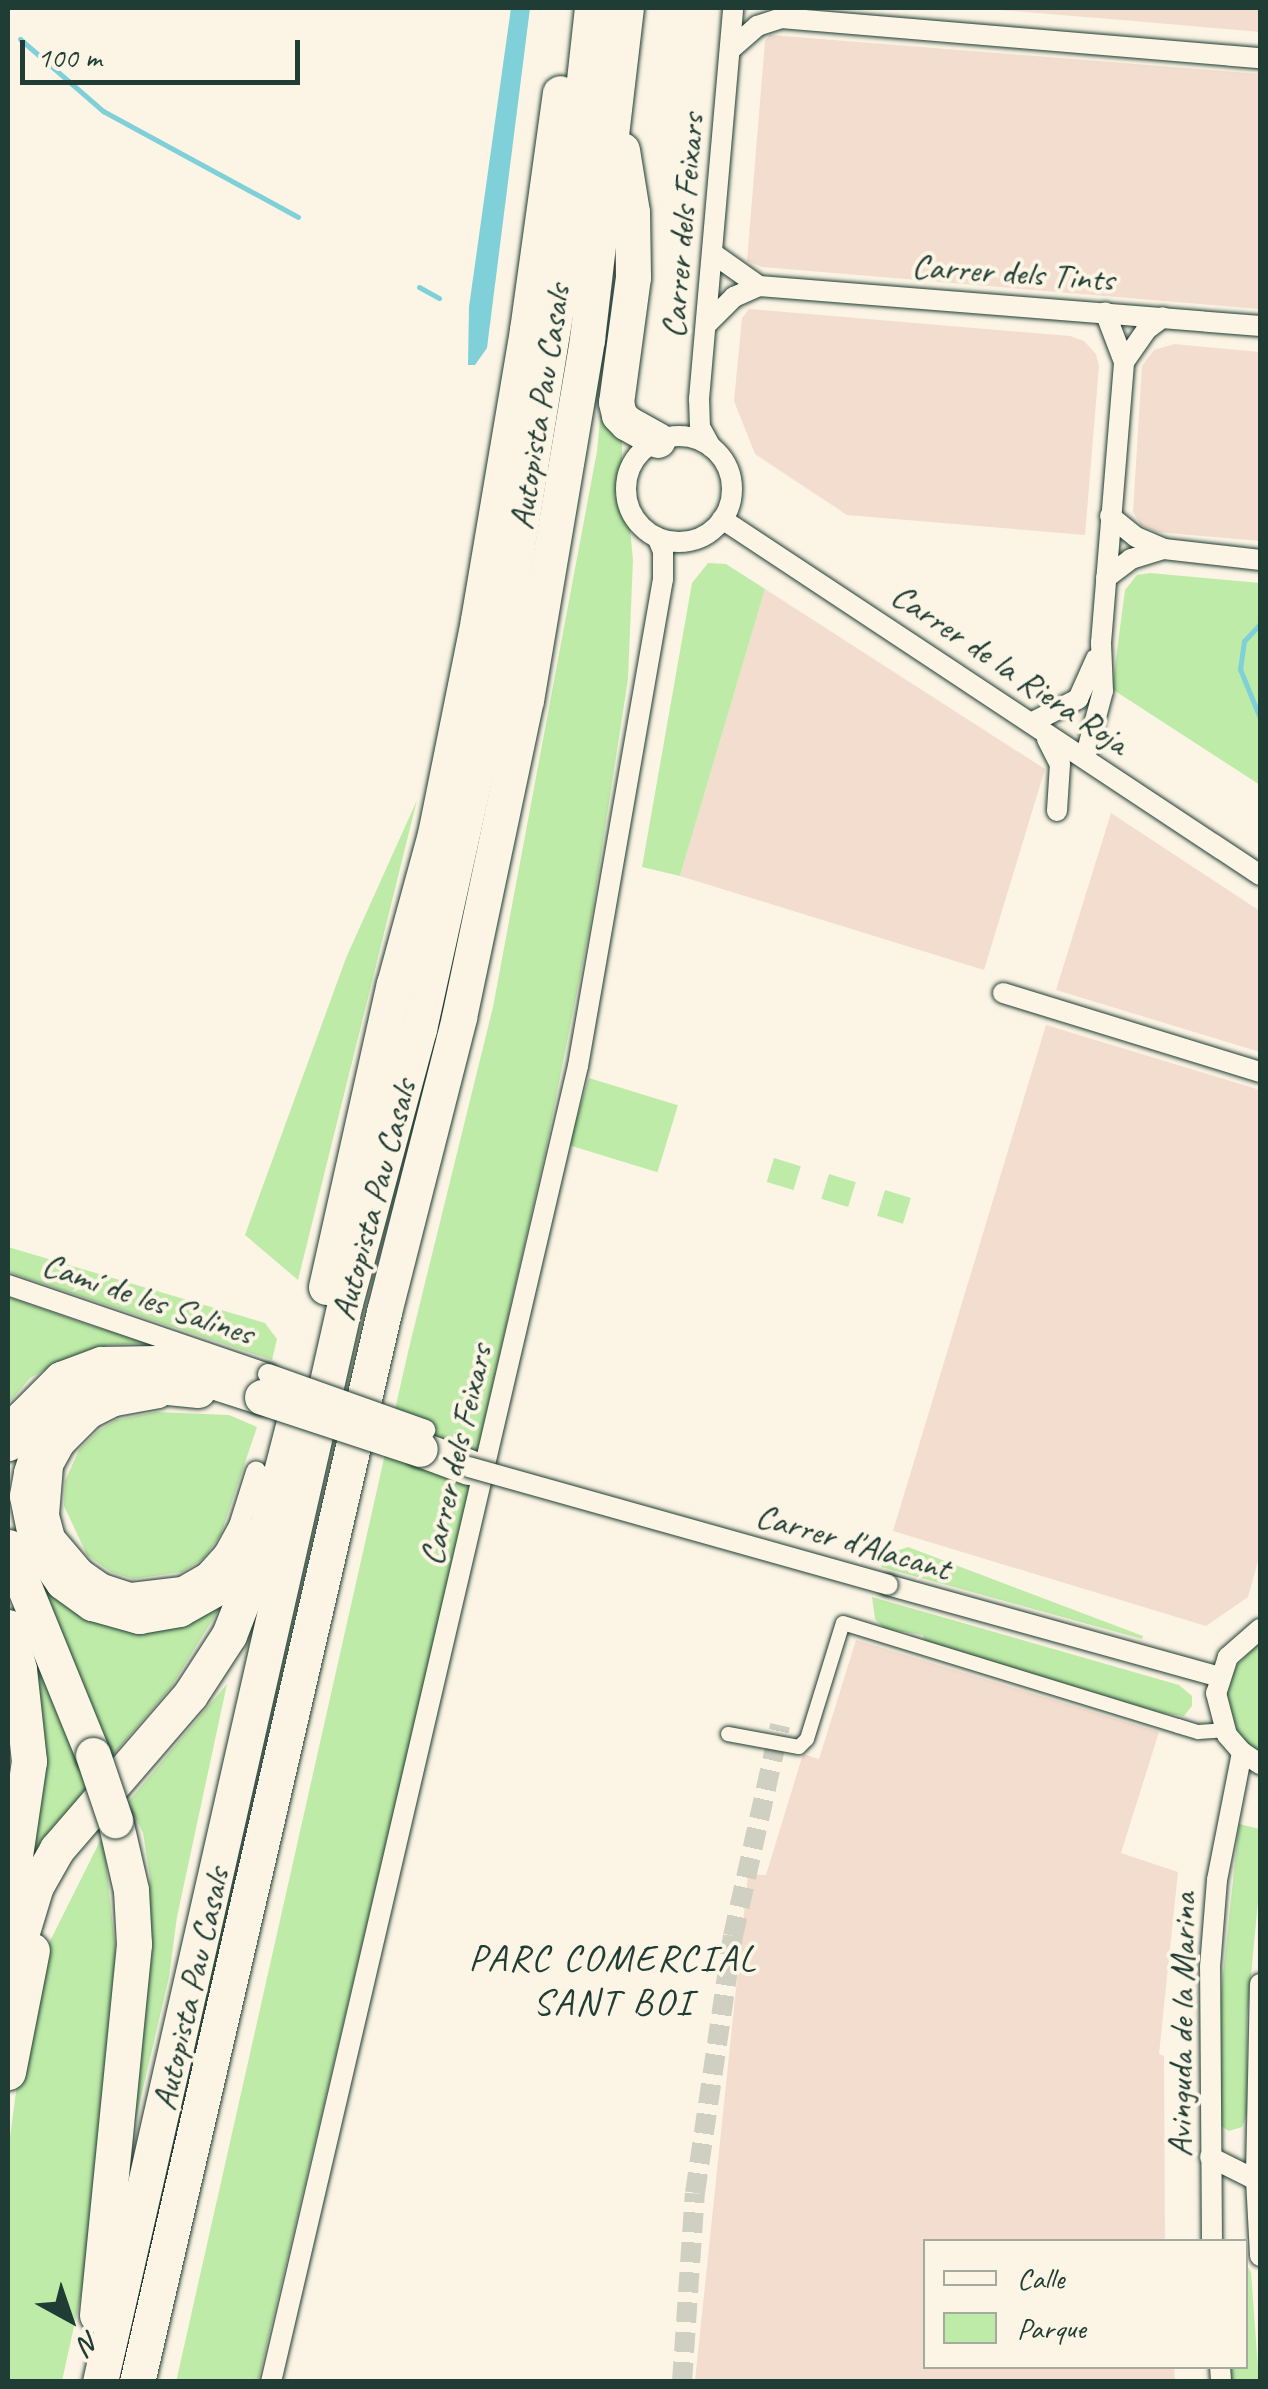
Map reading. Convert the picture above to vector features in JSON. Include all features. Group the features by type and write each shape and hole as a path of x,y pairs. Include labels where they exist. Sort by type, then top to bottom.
{"highway":[{"path":"8,1978 36,1886 58,1848 213,1663 248,1594 266,1486 435,834 478,620 526,330 572,8"},
{"name":"Autopista Pau Casals","path":"100,2382 346,1303 420,1029 494,687 565,252 592,8"},
{"name":"Autopista Pau Casals","path":"137,2382 384,1312 459,1017 526,700 587,339 626,8"},
{"path":"615,120 632,212 633,277 616,402 627,423 658,440"},
{"path":"8,1443 38,1399 61,1379 101,1364 157,1363 262,1394 469,1467"},
{"path":"198,1390 137,1382 108,1388 88,1396 50,1430 38,1450 27,1496 37,1545 63,1582 92,1603 138,1616 179,1609 218,1587 238,1565 266,1486"},
{"path":"8,1547 93,1755 115,1820 131,1890 134,1944 90,2382"},
{"path":"8,1628 19,1669 30,1762 8,1904"},
{"path":"8,2072 40,1926 70,1863 126,1768"},
{"path":"156,2382 223,2072 237,1961"}],"street":[{"name":"Carrer dels Feixars","path":"712,447 699,417 734,8"},
{"path":"731,49 772,13 1260,58"},
{"path":"715,255 759,286"},
{"path":"708,322 734,297 759,286"},
{"name":"Carrer dels Tints","path":"759,286 1260,326"},
{"path":"1084,758 1103,691 1101,643 1124,362 1106,312"},
{"path":"1124,362 1146,330 1163,318"},
{"path":"686,436 712,447 723,458 731,481 730,504 722,519 693,540 656,537 632,513 626,488 638,455 658,440 686,436"},
{"path":"1110,516 1136,537 1164,549 1260,560"},
{"name":"Carrer de la Riera Roja","path":"722,519 1260,875"},
{"name":"Carrer dels Feixars","path":"271,2382 572,1099 663,580 662,550 656,537"},
{"path":"1106,578 1131,559 1164,549"},
{"path":"1057,811 1060,764 1055,746 1032,723 1078,699 1101,643"},
{"path":"1004,993 1260,1072"},
{"name":"Camí de les Salines","path":"8,1285 262,1394"},
{"path":"198,1390 262,1394"},
{"name":"Carrer d'Alacant","path":"469,1467 1219,1678"},
{"path":"728,1734 799,1748 806,1739 843,1623 1198,1732 1224,1730"},
{"path":"1251,1758 1224,1730 1216,1700 1219,1678 1232,1651 1260,1629"},
{"name":"Avinguda de la Marina","path":"1212,2239 1213,1934 1217,1880 1251,1758"},
{"path":"1260,1984 1260,2256"},
{"path":"1210,2157 1258,2180"}],"shaded area":[{"path":"975,8 1260,8 1260,32 1122,20"},
{"path":"770,35 1260,74 1260,309 762,267 747,261 765,41"},
{"path":"749,309 1070,336 1084,341 1096,354 1099,366 1085,535 847,515 755,454 734,401 742,318"},
{"path":"1174,344 1260,352 1260,541 1157,532 1141,525 1133,512 1142,366 1154,350"},
{"path":"765,589 1045,769 984,970 680,876"},
{"path":"1111,813 1260,911 1260,1052 1056,990"},
{"path":"1046,1025 1260,1090 1260,1554 1248,1597 1206,1626 893,1531"},
{"path":"856,1640 1159,1732 1121,1853 1178,1872 1159,2054 1164,2056 1165,2239 923,2239 923,2369 1174,2369 1175,2381 695,2381 748,1874 766,1875 803,1754 819,1759"}],"green space":[{"path":"604,379 622,441 615,495 630,528 633,560 628,679 590,926 545,1153 444,1601 258,2381 176,2382 408,1352 493,1007 597,451"},
{"path":"708,563 726,564 765,589 680,876 642,867 692,583"},
{"path":"1137,575 1260,583 1260,785 1112,689 1125,590"},
{"path":"417,800 298,1280 245,1235 346,958"},
{"path":"589,1078 678,1105 657,1172 569,1145"},
{"path":"774,1158 801,1166 793,1190 767,1182"},
{"path":"829,1174 856,1182 848,1207 821,1199"},
{"path":"885,1190 911,1198 903,1224 877,1216"},
{"path":"8,1247 265,1323 277,1339 272,1360 8,1272"},
{"path":"8,1297 149,1343 108,1345 57,1363 30,1378 8,1404"},
{"path":"156,1412 229,1415 257,1427 221,1534 204,1558 182,1572 133,1579 111,1572 87,1555 64,1506 65,1481 79,1450 98,1431 116,1420"},
{"path":"908,1547 1143,1636 1142,1639 881,1567 887,1554"},
{"path":"31,1568 226,1598 171,1687 112,1756"},
{"path":"872,1597 1179,1685 1192,1696 1192,1706 1184,1716 1162,1713 925,1642 923,1635 885,1629 875,1619"},
{"path":"25,1627 87,1786 22,1879"},
{"path":"1260,1642 1260,1755 1233,1729 1225,1700 1232,1670"},
{"path":"227,1684 177,1917 169,1977 124,2170 150,1877 143,1833 128,1802"},
{"path":"1239,1824 1260,1829 1260,1881 1247,2017 1247,2114 1242,2127 1229,2131 1218,2124 1218,2021"},
{"path":"103,1835 117,1964 93,2240 62,2381 8,2382 8,2152 24,2031 44,1953"},
{"path":"1248,2267 1259,2381 1229,2381 1227,2369 1248,2369"}],"water":[{"path":"511,8 530,8 487,348 475,365 468,365 469,307"}],"waterway":[{"path":"20,39 103,111 298,217"},
{"path":"419,287 439,298"},
{"path":"1260,624 1244,641 1240,669 1260,718"}],"tunnel":[{"path":"682,2382 695,2193 733,1936 780,1725"}],"district":[{"name":"PARC COMERCIAL SANT BOI","path":"613,1980"}]}
